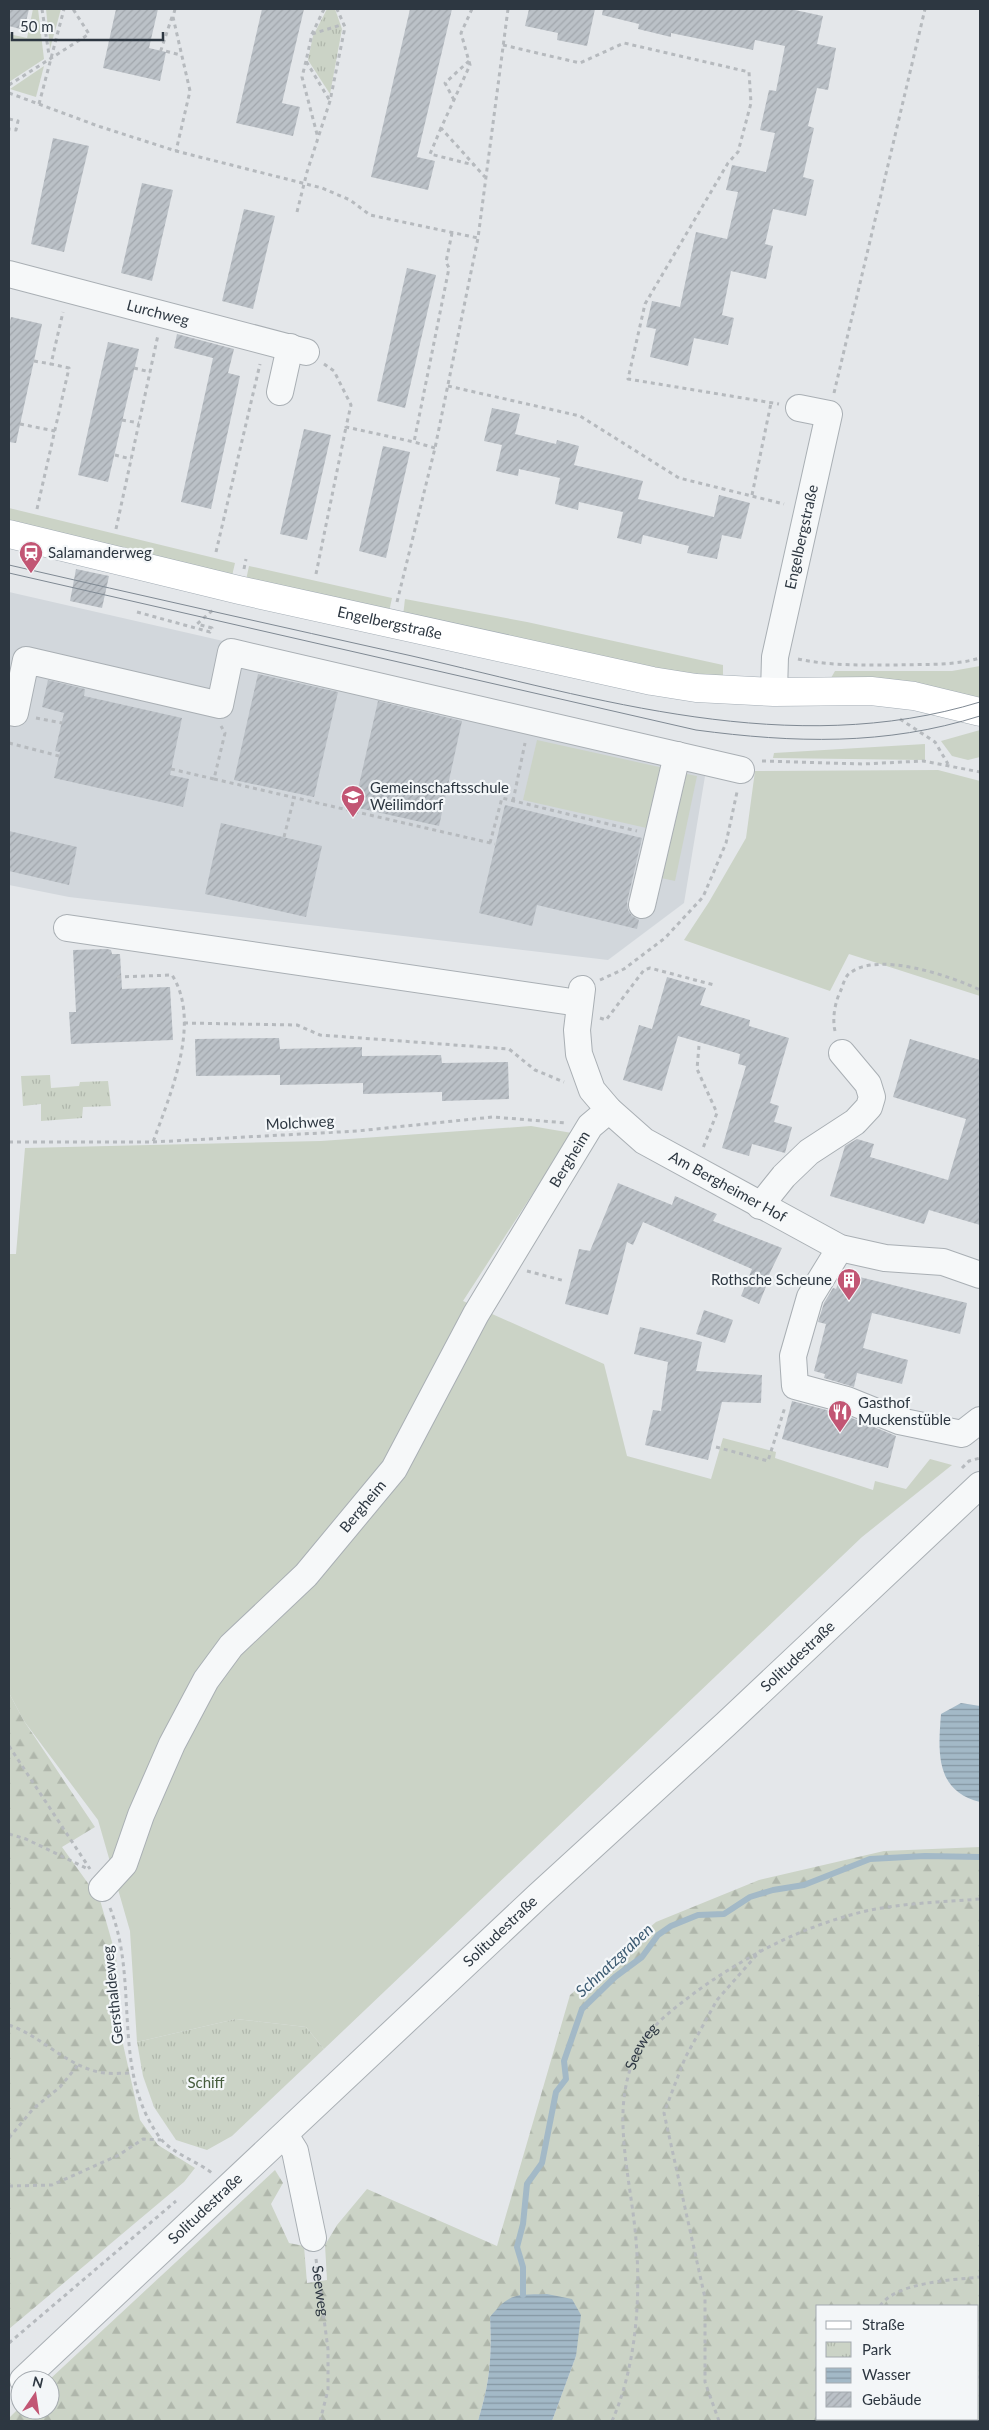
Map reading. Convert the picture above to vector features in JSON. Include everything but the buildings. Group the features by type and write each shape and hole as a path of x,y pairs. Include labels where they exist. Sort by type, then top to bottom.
{"main road":[{"name":"Engelbergstraße","path":"9,534 239,590 652,681 696,688 774,692 871,690 914,696 980,712"}],"street":[{"name":"Lurchweg","path":"9,274 298,350"},
{"path":"280,392 298,350"},
{"path":"799,408 829,414"},
{"name":"Engelbergstraße","path":"774,692 775,657 829,414"},
{"path":"10,724 15,713 26,660 220,705 231,652 677,755 742,765"},
{"path":"642,905 677,755"},
{"path":"67,928 580,1001"},
{"name":"Am Bergheimer Hof","path":"580,1001 576,1030 579,1054 600,1118 840,1248 885,1258 943,1262 979,1267"},
{"path":"760,1206 784,1176 809,1152 855,1122 869,1107 872,1097 868,1084 842,1053"},
{"name":"Bergheim","path":"96,1879 124,1864 141,1815 172,1744 206,1680 231,1646 306,1575 394,1469 476,1314 600,1118"},
{"path":"840,1248 810,1297 793,1356 795,1386 847,1400 899,1422 962,1434 980,1420"},
{"name":"Solitudestraße","path":"34,2370 531,1902 726,1724 980,1485"},
{"path":"285,2135 295,2151 313,2238"}],"path":[{"path":"42,9 50,58"},
{"path":"39,104 64,9"},
{"path":"9,85 89,34 73,9"},
{"path":"175,9 161,50 181,55"},
{"path":"318,138 302,77 312,34 324,9"},
{"path":"298,212 304,182 330,102 344,24 337,9"},
{"path":"472,9 462,33 470,65 430,154 474,165"},
{"path":"392,624 435,448 478,238 508,9"},
{"path":"829,414 925,9"},
{"path":"173,16 190,91 176,152"},
{"path":"312,34 344,24"},
{"path":"503,45 580,63 624,43 749,72 751,103 738,152 728,163 645,304 628,379 799,408"},
{"path":"306,61 330,102"},
{"path":"454,100 445,83 469,61"},
{"path":"9,93 176,152 304,182 350,200 370,215 478,238"},
{"path":"9,119 18,121 16,130 9,129"},
{"path":"441,128 485,178"},
{"path":"414,442 449,268 446,262 452,233"},
{"path":"51,364 59,327"},
{"path":"216,552 265,341"},
{"path":"298,350 334,371 351,405 316,574"},
{"path":"116,529 154,352"},
{"path":"34,361 69,368 37,510"},
{"path":"134,368 150,372"},
{"path":"448,386 580,416 679,478 784,503 783,512"},
{"path":"752,495 771,403"},
{"path":"122,420 139,423"},
{"path":"20,424 55,431"},
{"path":"346,427 435,448"},
{"path":"115,455 131,458"},
{"path":"138,612 210,632 212,628 197,624 217,606 209,604"},
{"path":"775,657 823,665 950,664 980,658"},
{"path":"214,779 225,733 216,720 220,705"},
{"path":"513,801 530,721"},
{"path":"10,724 9,743 60,756"},
{"path":"714,985 650,968 644,970 606,1020 580,1001 665,938 702,897 726,843 742,765 863,764 923,761 980,772"},
{"path":"171,769 495,844"},
{"path":"284,837 294,798"},
{"path":"490,843 502,798 658,836"},
{"path":"842,1053 834,1029 835,1002 848,974 863,966 890,965 928,971 980,990"},
{"path":"116,977 172,975 178,985 184,1022 177,1076 153,1142"},
{"path":"184,1022 297,1025 320,1035 509,1049 536,1070 567,1083 592,1090"},
{"path":"695,1170 716,1113 697,1068 699,1046"},
{"name":"Molchweg","path":"9,1142 153,1142 357,1131 493,1118 600,1118"},
{"path":"506,1266 565,1281"},
{"path":"716,1447 768,1461 794,1377"},
{"path":"969,1461 980,1458"},
{"name":"Gersthaldeweg","path":"9,1746 96,1879 116,1922 126,1977 133,2073 144,2108 162,2140 216,2176"},
{"path":"9,1834 26,1839 96,1879"},
{"name":"Seeweg","path":"612,2421 632,2347 638,2268 623,2125 624,2094 630,2067 640,2046 656,2025 712,1980 764,1948 820,1923 868,1911 980,1899"},
{"path":"719,2421 705,2382 705,2298 664,2113 685,2058 717,2000 764,1948"},
{"path":"9,2025 21,2029 78,2064 104,2073 133,2073"},
{"path":"9,2138 33,2109 60,2087 78,2064"},
{"path":"9,2186 52,2185 119,2155 143,2139 162,2140"},
{"path":"203,2179 211,2173"},
{"path":"9,2343 182,2197"},
{"name":"Seeweg","path":"313,2238 328,2349 328,2390 320,2421"},
{"path":"881,2305 886,2297 928,2283 980,2277"}],"shaded area":[{"name":"Gemeinschaftsschule Weilimdorf","path":"9,592 709,752 684,903 608,960 69,897 9,885"}],"green space":[{"path":"33,9 38,9 44,59 9,82 9,34 27,38"},
{"path":"46,9 61,9 50,49"},
{"path":"327,9 335,9 342,29 330,94 308,60 313,36"},
{"path":"44,66 36,97 10,89"},
{"path":"9,508 235,563 232,576 41,531 9,521"},
{"path":"249,566 392,598 389,612 246,580"},
{"path":"405,599 527,622 723,665 723,676 649,669 403,616"},
{"path":"980,666 980,703 831,678 835,671 952,671"},
{"path":"980,730 980,757 968,760 952,756 941,741"},
{"path":"537,740 664,768 651,829 523,800"},
{"path":"925,744 925,760 773,758 774,753"},
{"path":"938,770 980,781 980,996 849,954 830,991 684,940 709,902 746,838 755,771"},
{"path":"682,773 697,776 675,881 661,878"},
{"path":"50,1075 51,1088 79,1086 80,1082 108,1081 111,1106 83,1107 82,1118 41,1121 41,1104 23,1106 21,1076"},
{"path":"531,1126 572,1133 463,1301 604,1364 627,1456 711,1479 723,1438 776,1452 775,1458 873,1490 875,1481 906,1489 930,1459 952,1465 862,1537 324,2049 306,2027 236,2019 137,2042 130,1931 98,1820 24,1721 9,1693 9,1254 16,1254 25,1148 321,1141"},
{"path":"9,1693 24,1721 95,1827 62,1847 100,1900 116,1956 123,2044 140,2120 158,2145 195,2168 184,2182 9,2329"},
{"path":"980,1847 980,2421 552,2421 576,2356 490,2317 491,2345 489,2369 478,2421 9,2421 10,2417 10,2420 60,2420 60,2370 275,2170 283,2183 271,2204 289,2243 304,2246 307,2283 327,2280 325,2245 337,2225 367,2189 497,2246 570,1995 656,1922 759,1880 884,1851"},
{"name":"Schiff","path":"236,2019 306,2027 324,2049 232,2136 207,2150 176,2140 154,2107 143,2076 137,2042"}],"water":[{"path":"961,1703 980,1706 980,1802 965,1797 954,1789 942,1768 939,1742 941,1714"},
{"path":"547,2294 572,2299 581,2315 576,2356 552,2421 478,2421 489,2369 491,2345 490,2317 503,2303 515,2296"}],"waterway":[{"name":"Schnatzgraben","path":"523,2295 523,2267 517,2247 523,2224 527,2184 542,2163 556,2092 566,2079 564,2061 582,2009 615,1977 642,1957 658,1935 671,1926 698,1915 724,1914 750,1897 773,1890 804,1885 870,1859 925,1856 980,1857"}],"tram line":[{"path":"9,565 624,705 695,717 766,724 838,725 909,718 980,702"},
{"path":"9,573 696,730 768,738 839,739 909,733 945,726 980,716"}],"place":[{"name":"Salamanderweg","path":"31,574"},
{"name":"Gemeinschaftsschule Weilimdorf","path":"353,818"},
{"name":"Rothsche Scheune","path":"849,1301"},
{"name":"Gasthof Muckenstüble","path":"840,1433"}]}
